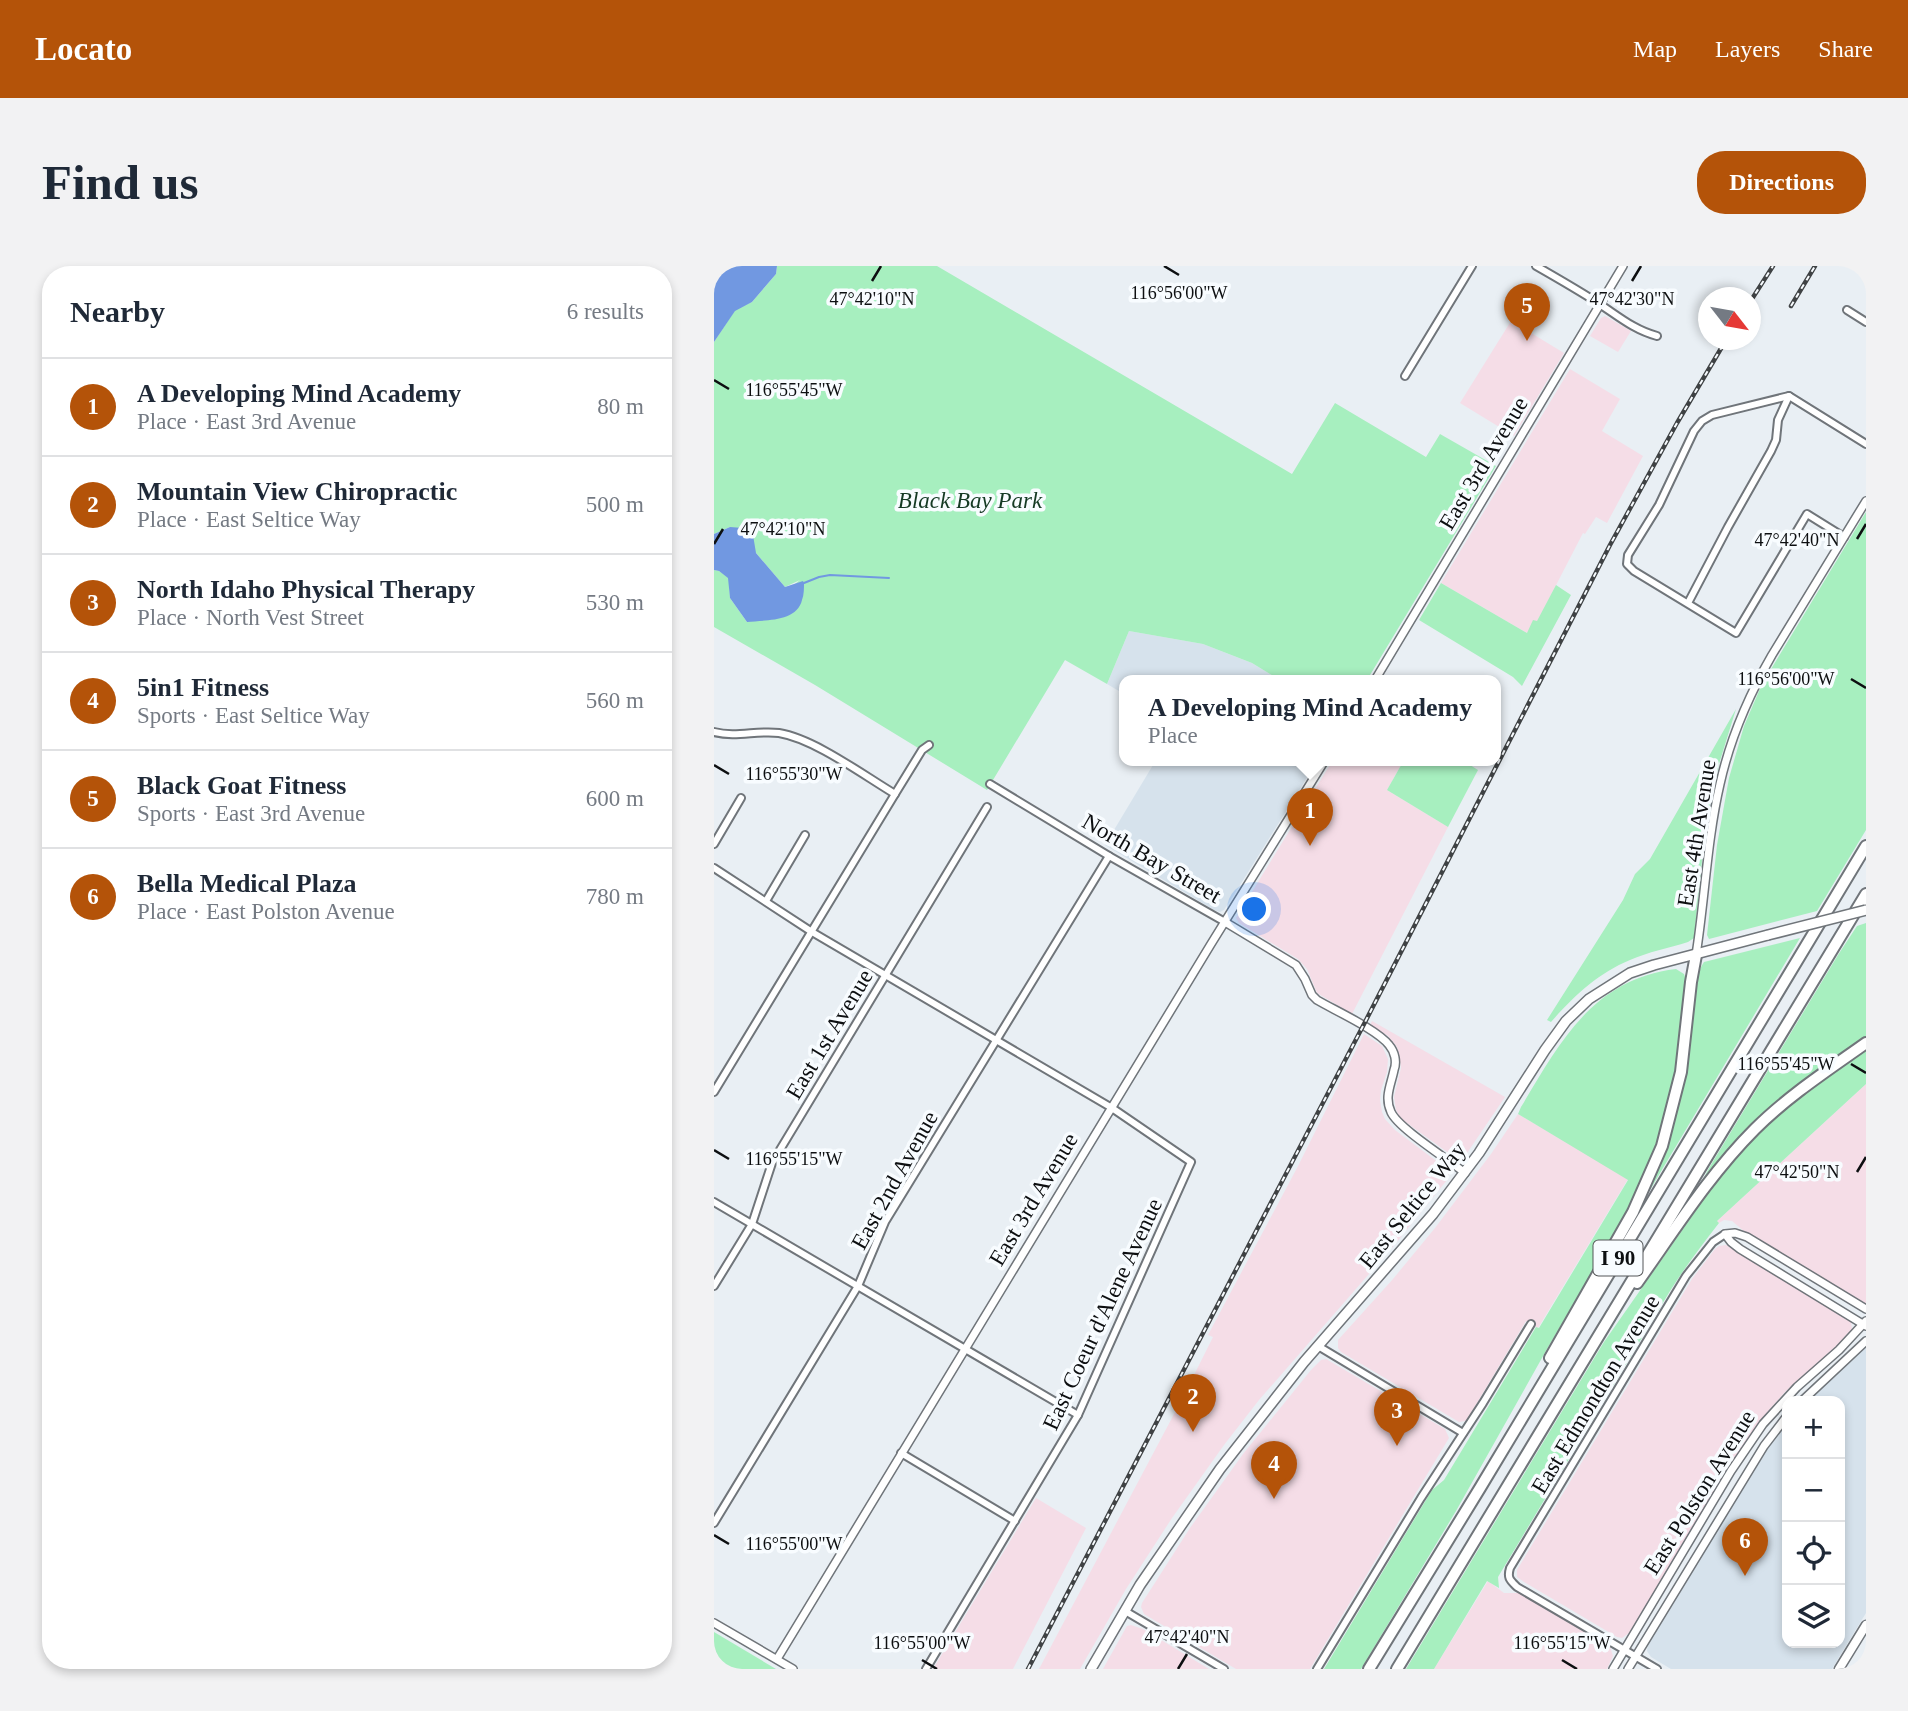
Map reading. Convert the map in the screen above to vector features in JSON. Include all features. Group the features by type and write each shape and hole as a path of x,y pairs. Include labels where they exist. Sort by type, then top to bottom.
{"highway":[{"name":"I 90","path":"1369,1669 1866,846"},
{"name":"I 90","path":"1397,1669 1866,894"},
{"path":"1480,1488 1541,1373 1633,1212 1654,1169 1678,1089 1690,982 1696,955"},
{"path":"1585,1357 1694,1203 1742,1142 1786,1101 1866,1044"}],"main road":[{"name":"East Seltice Way","path":"1091,1669 1125,1611 1224,1462 1258,1417 1409,1243 1465,1173 1499,1125 1545,1050 1577,1009 1605,987 1630,973 1866,910"},
{"path":"1839,1669 1866,1625"}],"street":[{"path":"1405,376 1472,266"},
{"path":"1536,266 1623,321 1657,336"},
{"name":"East 3rd Avenue","path":"1378,675 1623,266"},
{"path":"1847,310 1866,322"},
{"path":"1688,603 1772,451 1778,420 1789,396"},
{"path":"1844,537 1807,514 1736,633 1627,564 1628,555 1659,505 1694,431 1702,421 1712,415 1789,396 1866,444"},
{"name":"East 4th Avenue","path":"1696,955 1714,815 1720,782 1736,732 1762,674 1866,501"},
{"path":"714,732 737,735 773,733 794,737 813,744 895,794"},
{"path":"714,1092 922,750 929,745"},
{"name":"East 3rd Avenue","path":"776,1659 1321,766"},
{"name":"North Bay Street","path":"990,784 1289,960 1301,972 1317,1000 1385,1041 1392,1049 1395,1070 1388,1095 1392,1115 1465,1173"},
{"path":"714,844 741,798"},
{"name":"East 1st Avenue","path":"714,1286 752,1224 772,1163 987,807"},
{"path":"766,901 805,835"},
{"name":"East 2nd Avenue","path":"714,1523 858,1286 886,1222 1109,856"},
{"path":"714,868 811,932 1112,1108"},
{"name":"East Coeur d'Alene Avenue","path":"926,1669 1078,1415 1191,1162 1112,1108"},
{"path":"714,1202 1078,1415"},
{"path":"1865,1324 1740,1249 1726,1234 1735,1233 1747,1237 1866,1309"},
{"name":"East Edmondton Avenue","path":"1625,1650 1517,1587 1508,1576 1686,1276 1713,1242 1726,1234"},
{"path":"1317,1669 1531,1324"},
{"name":"East Polston Avenue","path":"1613,1669 1731,1471 1763,1424 1775,1408 1865,1324"},
{"path":"1807,1396 1866,1341"},
{"path":"1318,1346 1463,1433"},
{"name":"East Polston Avenue","path":"1628,1669 1764,1446 1782,1423"},
{"path":"901,1453 1015,1521"},
{"path":"1125,1611 1224,1669"},
{"path":"714,1623 793,1669"},
{"path":"1625,1650 1657,1669"}],"shaded area":[{"path":"1605,316 1631,331 1618,352 1590,336"},
{"path":"1511,321 1564,353 1514,436 1460,403"},
{"path":"1570,369 1620,399 1602,431 1643,456 1607,523 1596,517 1585,534 1583,533 1537,622 1527,633 1441,583"},
{"path":"1129,631 1203,644 1252,663 1272,675 1119,675 1119,691 1107,684"},
{"path":"1152,766 1314,766 1232,898 1220,912 1105,845"},
{"path":"1329,766 1401,766 1387,790 1448,827 1352,1014 1317,993 1307,969 1298,959 1239,923 1236,918"},
{"path":"1372,1021 1505,1097 1465,1156 1454,1157 1400,1118 1394,1097 1401,1068 1397,1047 1388,1036 1370,1025"},
{"path":"1364,1034 1382,1046 1388,1059 1380,1100 1385,1119 1395,1130 1447,1169 1447,1180 1396,1243 1259,1400 1224,1445 1126,1589 1080,1669 1039,1669 1182,1399 1213,1337 1208,1335 1297,1168"},
{"path":"1866,1084 1866,1304 1745,1232 1732,1221 1717,1221"},
{"path":"1518,1114 1628,1179 1538,1328 1526,1321 1468,1418 1459,1422 1341,1352 1338,1340 1435,1228"},
{"path":"1726,1245 1846,1318 1851,1322 1852,1329 1786,1391 1747,1439 1629,1633 1622,1638 1617,1637 1524,1582 1517,1577 1517,1570 1692,1279 1715,1249"},
{"path":"1866,1345 1866,1613 1845,1648 1845,1396 1812,1396"},
{"path":"1326,1359 1445,1429 1449,1438 1310,1669 1236,1669 1144,1614 1142,1603 1190,1528 1243,1454 1311,1370 1321,1360"},
{"path":"1782,1429 1782,1648 1845,1648 1832,1669 1671,1669 1651,1657 1647,1651 1648,1642 1761,1457"},
{"path":"1036,1498 1086,1528 1013,1669 933,1669"},
{"path":"1488,1581 1504,1593 1520,1593 1610,1647 1613,1656 1607,1669 1434,1669"},
{"path":"1127,1626 1143,1629 1209,1669 1103,1669"}],"green space":[{"name":"Black Bay Park","path":"777,266 937,266 1292,474 1335,403 1426,457 1440,434 1496,466 1370,675 1272,675 1252,663 1203,644 1129,631 1107,684 1065,660 987,790 714,627 714,570 729,578 730,598 747,622 800,580 785,587 730,527 714,534 714,342 735,310 752,302 776,274"},
{"path":"1866,512 1866,830 1817,911 1709,939 1707,935 1717,845 1729,778 1744,726 1762,684"},
{"path":"1441,583 1527,633 1533,620 1537,621 1556,585 1571,595 1522,686 1513,677 1419,620"},
{"path":"1736,709 1719,764 1706,822 1694,938 1618,965 1587,986 1551,1022 1547,1020 1623,900 1635,874 1650,859"},
{"path":"1401,766 1472,766 1478,770 1448,827 1387,790"},
{"path":"1866,923 1866,1038 1787,1093 1754,1124 1701,1183 1838,955 1857,926"},
{"path":"1800,938 1649,1192 1677,1109 1688,1057 1694,994 1704,962"},
{"path":"1676,969 1684,974 1686,980 1675,1087 1651,1163 1630,1208 1456,1511 1361,1669 1324,1669 1432,1490 1444,1480 1628,1180 1518,1114 1521,1107 1565,1037 1601,1000 1622,986 1647,975"},
{"path":"1866,1049 1866,1084 1717,1221 1719,1223 1670,1291 1498,1577 1499,1588 1487,1581 1434,1669 1406,1669 1604,1342 1718,1179 1773,1117"},
{"path":"714,1632 776,1669 714,1669"}],"water":[{"path":"714,266 777,266 776,274 752,302 735,311 714,342"},
{"path":"730,527 743,528 753,535 756,553 785,587 803,581 803,598 794,612 771,620 747,622 730,598 728,578 714,570 714,534"}],"waterway":[{"path":"804,583 830,575 889,578"}],"railway":[{"path":"1760,287 1773,266"},
{"path":"1791,306 1815,266"},
{"path":"1501,757 1610,545 1720,350"},
{"path":"1028,1669 1497,766"}],"place":[{"name":"Black Goat Fitness","path":"1527,341"},
{"name":"A Developing Mind Academy","path":"1310,846"},
{"name":"Mountain View Chiropractic","path":"1193,1432"},
{"name":"North Idaho Physical Therapy","path":"1397,1446"},
{"name":"5in1 Fitness","path":"1274,1499"},
{"name":"Bella Medical Plaza","path":"1745,1576"}]}
